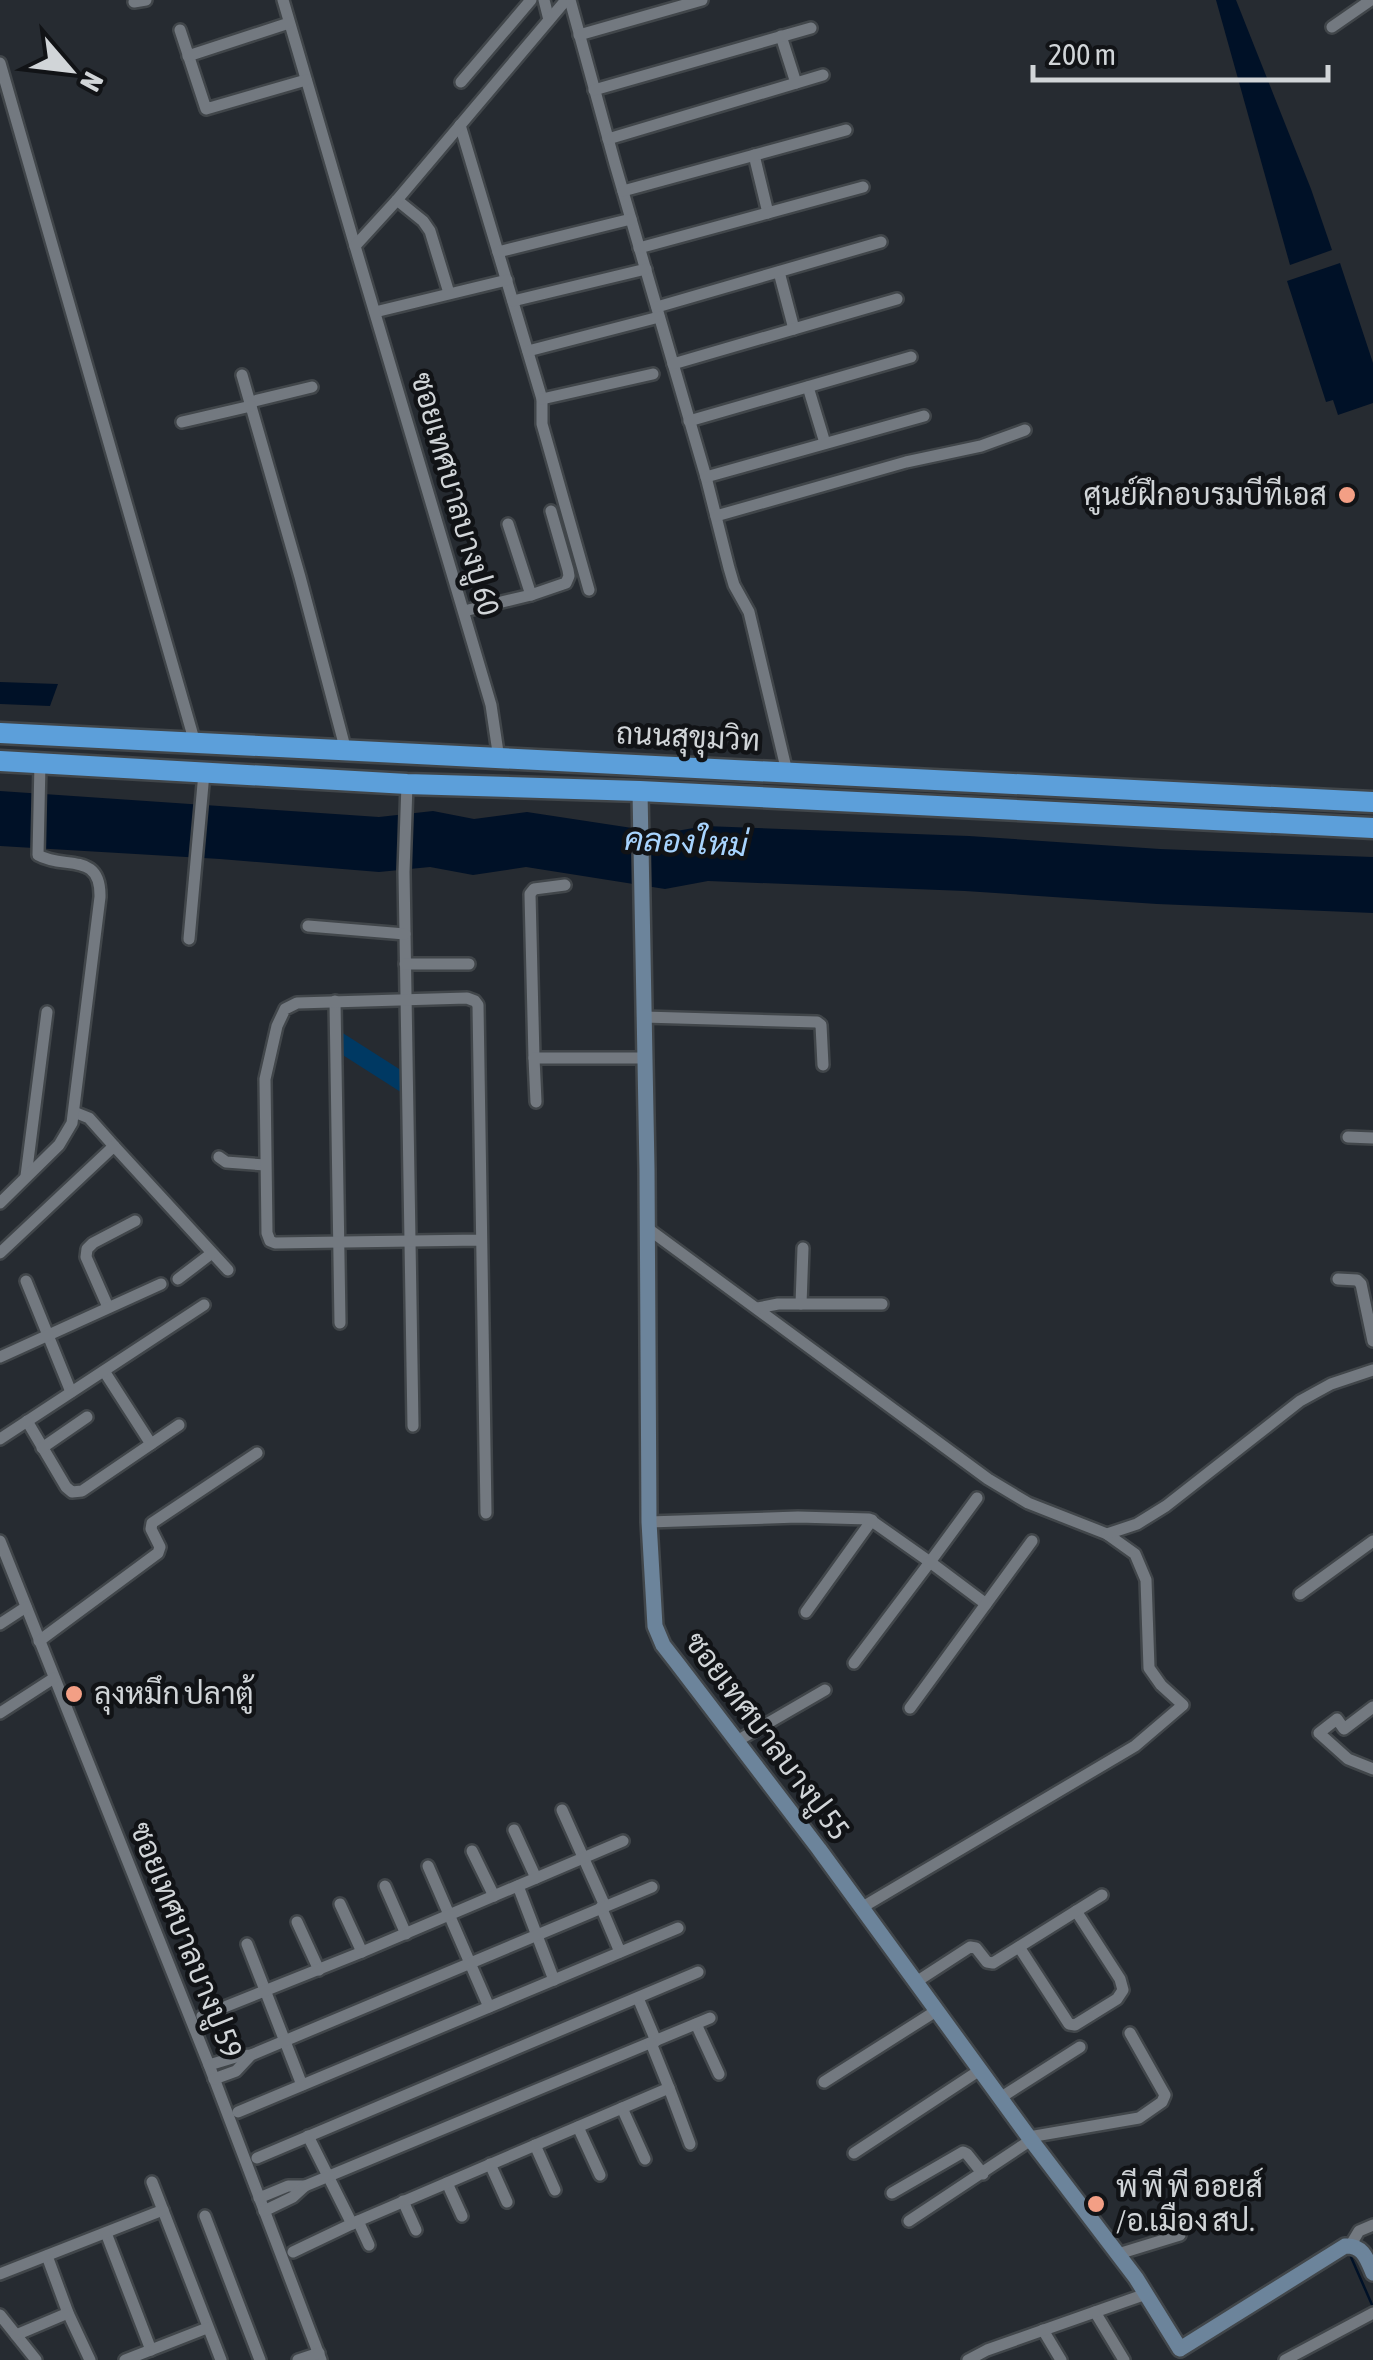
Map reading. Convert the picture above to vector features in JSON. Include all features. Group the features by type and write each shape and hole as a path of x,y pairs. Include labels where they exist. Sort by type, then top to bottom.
{"highway":[{"name":"ถนนสุขุมวิท","path":"0,733 1373,802"},
{"name":"ถนนสุขุมวิท","path":"0,761 204,773 407,795 640,791 1373,828"},
{"path":"945,808 946,780"}],"street":[{"name":"ซอยเทศบาลบางปู 60","path":"282,0 464,611 490,705 498,758"},
{"path":"461,82 532,0"},
{"path":"544,0 549,20"},
{"path":"355,246 568,0 734,585 749,612 786,772"},
{"path":"643,16 658,0"},
{"path":"579,35 702,0"},
{"path":"1332,27 1371,0"},
{"path":"188,56 289,24"},
{"path":"594,90 811,28"},
{"path":"180,30 206,109 306,80"},
{"path":"781,36 796,83"},
{"path":"0,64 195,743"},
{"path":"608,139 823,75"},
{"path":"460,125 542,399 541,418 589,590"},
{"path":"623,190 846,130"},
{"path":"754,155 768,213"},
{"path":"640,248 863,187"},
{"path":"397,200 430,231 449,293"},
{"path":"498,252 631,218"},
{"path":"528,351 880,242"},
{"path":"513,301 646,269"},
{"path":"780,272 794,329"},
{"path":"375,312 507,280"},
{"path":"673,364 897,299"},
{"path":"690,421 911,357"},
{"path":"542,399 653,374"},
{"path":"242,375 346,750"},
{"path":"182,422 312,388"},
{"path":"808,388 824,443"},
{"path":"706,476 924,416"},
{"path":"716,516 906,462 990,444 1025,430"},
{"path":"464,611 562,586 570,576 551,511"},
{"path":"508,524 531,595"},
{"path":"0,1202 65,1138 74,1112 100,888 91,869 44,859 36,852 40,764"},
{"path":"189,939 204,773"},
{"name":"ซอยเทศบาลบางปู 55","path":"640,791 650,1522 658,1634 1118,2254 1183,2354"},
{"path":"407,795 404,934 413,1426"},
{"path":"536,1102 530,894 534,889 565,885"},
{"path":"308,926 404,934"},
{"path":"405,964 470,964"},
{"path":"480,1240 270,1241 264,1079 276,1026 286,1009 291,1005 406,999 466,998 478,1005 486,1513"},
{"path":"336,1002 340,1323"},
{"path":"26,1176 48,1012"},
{"path":"644,1018 817,1022 821,1026 823,1066"},
{"path":"534,1058 644,1058"},
{"path":"74,1112 90,1118 228,1270"},
{"path":"1348,1137 1373,1138"},
{"path":"0,1252 114,1146"},
{"path":"219,1157 226,1162 265,1166"},
{"path":"108,1307 86,1256 87,1249 134,1221"},
{"path":"647,1228 1009,1493 1124,1544 1140,1563 1146,1580 1149,1668 1160,1686 1184,1705 1135,1746 861,1908"},
{"path":"801,1304 803,1248"},
{"path":"178,1279 212,1252"},
{"path":"1338,1280 1360,1282 1373,1342"},
{"path":"26,1281 72,1392"},
{"path":"0,1358 161,1284"},
{"path":"758,1308 778,1304 882,1304"},
{"path":"0,1439 204,1305"},
{"path":"1107,1534 1137,1524 1166,1506 1300,1401 1331,1384 1373,1370"},
{"path":"104,1371 152,1444"},
{"path":"42,1448 87,1417"},
{"path":"27,1422 72,1492 179,1425"},
{"path":"39,1641 158,1553 160,1547 151,1529 156,1520 257,1453"},
{"path":"854,1663 977,1498"},
{"path":"650,1522 798,1517 872,1520 986,1604"},
{"path":"806,1612 872,1520"},
{"path":"910,1708 1032,1540"},
{"path":"1300,1594 1373,1540"},
{"name":"ซอยเทศบาลบางปู 59","path":"1,1545 320,2356"},
{"path":"0,1624 26,1608"},
{"path":"0,1713 54,1678"},
{"path":"737,1742 825,1690"},
{"path":"1373,1707 1344,1729 1337,1719 1319,1733 1348,1760 1373,1770"},
{"path":"562,1810 620,1952"},
{"path":"514,1830 536,1878"},
{"path":"202,2016 623,1842"},
{"path":"472,1850 494,1896"},
{"path":"428,1866 489,2008"},
{"path":"386,1886 406,1934"},
{"path":"518,1886 554,1980"},
{"path":"208,2066 251,2055 652,1886"},
{"path":"916,1982 970,1948 976,1948 987,1962 993,1963 1102,1895"},
{"path":"340,1904 362,1952"},
{"path":"1019,1947 1069,2024 1076,2025 1103,2008 1121,1994 1123,1985 1076,1911"},
{"path":"297,1922 319,1970"},
{"path":"238,2112 678,1928"},
{"path":"248,1944 302,2085"},
{"path":"256,2158 698,1972"},
{"path":"638,1998 690,2144"},
{"path":"824,2082 936,2011"},
{"path":"262,2204 288,2186 305,2186 328,2178 710,2018"},
{"path":"696,2024 719,2074"},
{"path":"909,2221 983,2174 1030,2138 1139,2118 1162,2102 1165,2095 1130,2032"},
{"path":"1000,2098 1080,2047"},
{"path":"214,2079 236,2071 251,2055"},
{"path":"854,2153 980,2070"},
{"path":"293,2252 669,2088"},
{"path":"622,2108 645,2158"},
{"path":"578,2126 600,2175"},
{"path":"308,2136 369,2246"},
{"path":"535,2145 554,2190"},
{"path":"892,2194 963,2152 983,2174"},
{"path":"490,2164 507,2202"},
{"path":"152,2182 220,2360"},
{"path":"447,2183 462,2216"},
{"path":"403,2202 416,2230"},
{"path":"0,2274 163,2210"},
{"path":"205,2216 260,2360"},
{"path":"1350,2246 1359,2231 1373,2226"},
{"path":"106,2233 152,2350"},
{"path":"1118,2254 1180,2235"},
{"path":"1183,2354 1340,2249 1350,2246 1361,2250 1373,2273"},
{"path":"47,2256 90,2360"},
{"path":"968,2360 1146,2294"},
{"path":"1095,2312 1124,2360"},
{"path":"16,2335 68,2313"},
{"path":"1286,2360 1372,2313"},
{"path":"0,2315 36,2360"},
{"path":"125,2360 208,2328"},
{"path":"1044,2330 1061,2360"},
{"path":"298,2360 320,2356"}],"shaded area":[{"path":"338,1030 407,1074 407,1096 338,1052"}],"water":[{"path":"1216,0 1236,0 1332,250 1290,265"},
{"path":"1340,263 1373,363 1373,403 1338,415 1333,400 1326,402 1287,281"},
{"path":"0,682 58,684 50,706 0,704"},
{"name":"คลองใหม่","path":"0,791 379,817 433,811 474,819 527,812 665,833 705,826 1373,857 1373,913 708,881 665,889 526,867 473,875 430,867 379,872 0,846"}],"waterway":[{"path":"1351,2257 1373,2307"}],"place":[{"name":"ศูนย์ฝึกอบรมบีทีเอส","path":"1347,495"},
{"name":"ลุงหมึก ปลาตู้","path":"74,1694"},
{"name":"พี พี พี ออยส์ /อ.เมือง สป.","path":"1096,2204"}]}
